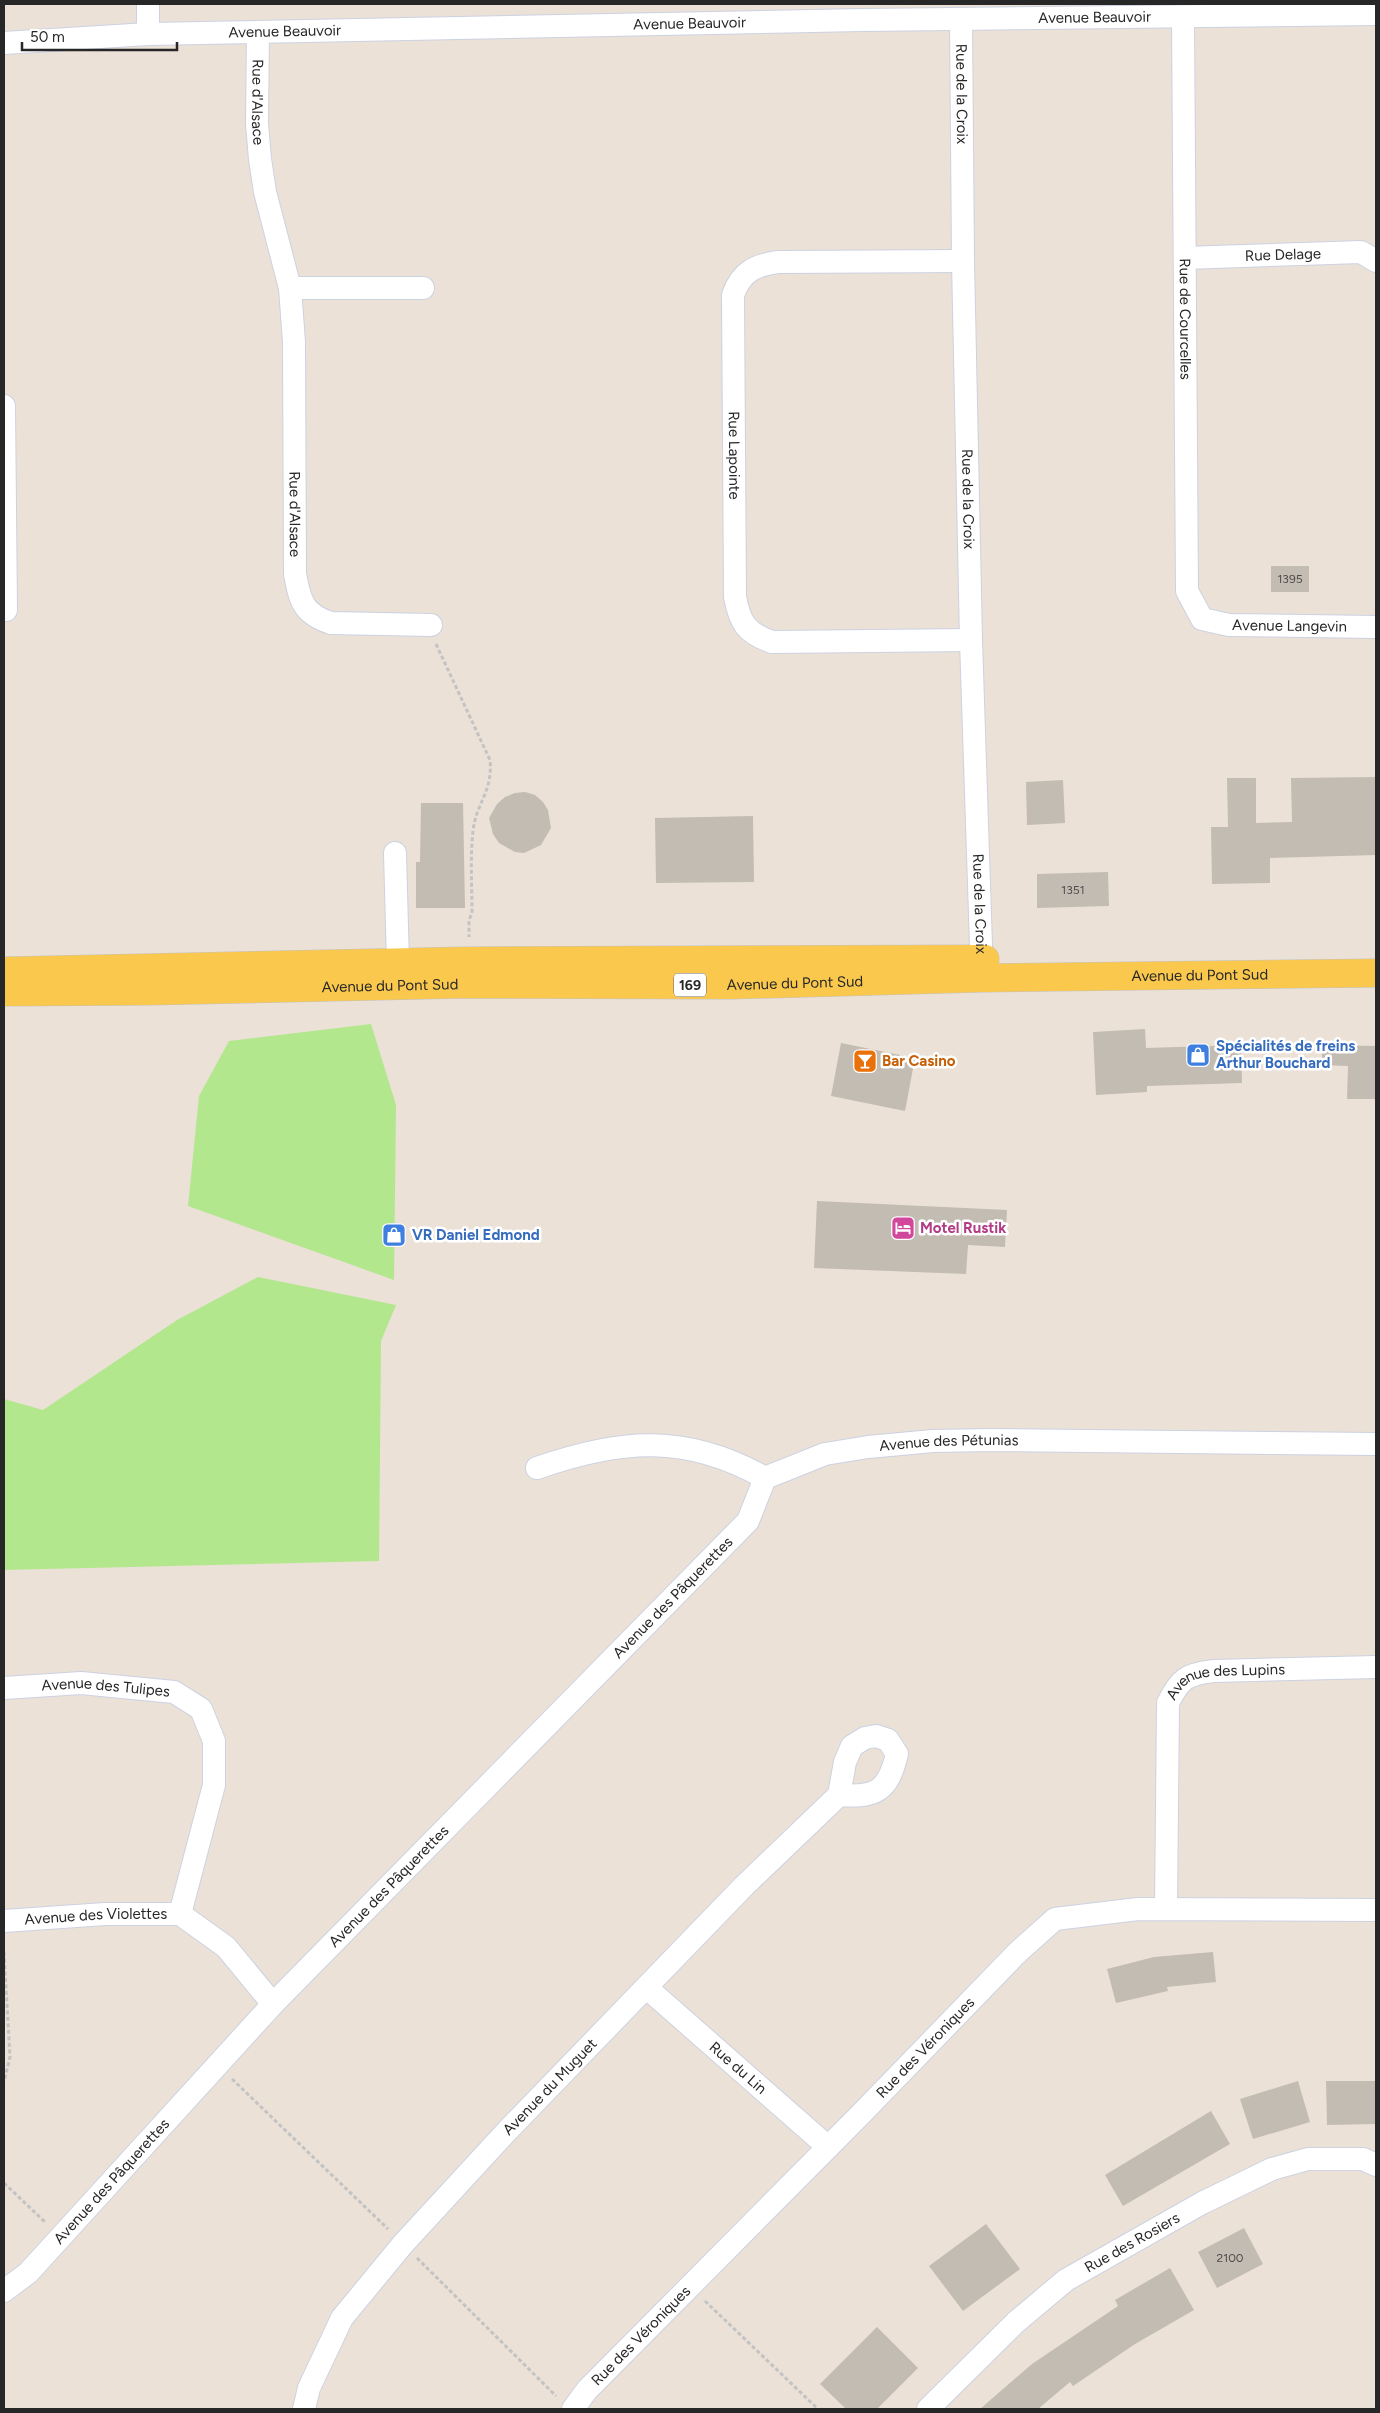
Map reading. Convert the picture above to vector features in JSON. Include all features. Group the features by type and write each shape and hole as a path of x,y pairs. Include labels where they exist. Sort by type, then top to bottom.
{"main road":[{"name":"Avenue du Pont Sud","path":"4,992 150,991 468,984 731,985 982,969 1376,955"},
{"name":"Avenue du Pont Sud","path":"4,971 466,961 1376,973"}],"street":[{"path":"148,4 148,34"},
{"name":"Avenue Beauvoir","path":"4,43 148,34 862,12 961,19 1183,17 1314,9 1376,14"},
{"name":"Rue de Courcelles","path":"1183,17 1187,591 1202,619"},
{"name":"Rue de la Croix","path":"961,19 963,261 971,640 982,969"},
{"name":"Rue d'Alsace","path":"258,32 257,124 260,159 265,192 290,288 294,342 295,574 300,597 308,610 318,618 331,623 428,624"},
{"name":"Rue Delage","path":"1185,258 1362,252 1376,262"},
{"name":"Rue Lapointe","path":"963,261 770,263 752,268 737,284 733,295 734,597 741,620 748,630 758,637 772,642 971,640"},
{"path":"290,288 423,288"},
{"path":"4,406 6,610"},
{"name":"Avenue Langevin","path":"1202,619 1229,625 1376,627"},
{"path":"395,853 398,963"},
{"name":"Avenue des Pétunias","path":"765,1478 825,1454 868,1447 933,1441 1376,1444"},
{"path":"537,1468 568,1457 608,1448 652,1445 701,1450 740,1464 765,1478"},
{"name":"Avenue des Pâquerettes","path":"4,2291 28,2273 273,2004 748,1521 765,1478"},
{"name":"Avenue des Lupins","path":"1166,1909 1168,1703 1177,1684 1194,1673 1214,1671 1376,1667"},
{"name":"Avenue des Tulipes","path":"4,1688 81,1683 174,1692 201,1709 214,1741 214,1785 180,1914"},
{"name":"Avenue du Muguet","path":"304,2409 309,2388 342,2318 403,2244 508,2130 744,1886 838,1795"},
{"name":"Rue des Véroniques","path":"573,2409 587,2390 1018,1952 1055,1919 1138,1909 1376,1910"},
{"name":"Avenue des Violettes","path":"4,1921 104,1914 180,1914 226,1947 273,2004"},
{"name":"Rue du Lin","path":"647,1988 828,2147"},
{"name":"Rue des Rosiers","path":"928,2409 1016,2322 1066,2280 1202,2203 1272,2169 1308,2159 1362,2159 1376,2165"}],"path":[{"path":"428,624 490,760 489,789 478,810 473,831 472,914 469,939"},
{"path":"4,1952 10,2057 4,2082"},
{"path":"4,2183 60,2238"},
{"path":"690,2286 818,2409"}],"green space":[{"path":"371,1024 396,1105 394,1280 188,1206 199,1096 229,1041"},
{"path":"258,1277 396,1305 381,1341 379,1561 4,1570 4,1399 43,1410 177,1320"}],"building":[{"path":"1271,566 1309,566 1309,592 1271,592"},
{"path":"1376,777 1376,855 1270,858 1270,883 1212,884 1211,827 1228,827 1227,778 1256,778 1256,823 1292,822 1291,778"},
{"path":"1063,780 1065,823 1027,825 1026,782"},
{"path":"525,792 535,795 543,802 548,810 551,828 541,845 524,853 515,852 499,843 493,834 489,818 497,804 505,797"},
{"path":"421,803 463,803 465,908 416,908 416,862 420,862"},
{"path":"753,816 754,882 656,883 655,818"},
{"path":"1108,872 1109,906 1037,908 1037,874"},
{"path":"1145,1029 1146,1048 1241,1045 1242,1083 1147,1086 1147,1092 1096,1095 1093,1032"},
{"path":"841,1043 915,1058 905,1111 831,1096"},
{"path":"1322,1045 1376,1046 1376,1099 1347,1099 1348,1066 1322,1065"},
{"path":"817,1201 1007,1210 1005,1247 968,1245 966,1274 814,1268"},
{"path":"1213,1952 1216,1982 1167,1987 1168,1991 1116,2003 1107,1969 1154,1957"},
{"path":"1298,2081 1310,2122 1253,2139 1240,2099"},
{"path":"1326,2081 1376,2081 1376,2124 1327,2125"},
{"path":"1211,2111 1230,2144 1123,2206 1105,2175"},
{"path":"986,2224 1020,2269 963,2311 929,2266"},
{"path":"1244,2228 1263,2264 1217,2288 1198,2252"},
{"path":"1170,2268 1194,2310 1135,2344 1073,2386 1070,2382 1038,2409 980,2409 1032,2364 1118,2306 1115,2300"},
{"path":"877,2327 918,2368 877,2409 846,2409 820,2384"}],"place":[{"name":"Spécialités de freins Arthur Bouchard","path":"1198,1055"},
{"name":"Bar Casino","path":"865,1061"},
{"name":"Motel Rustik","path":"903,1228"},
{"name":"VR Daniel Edmond","path":"394,1235"}]}
